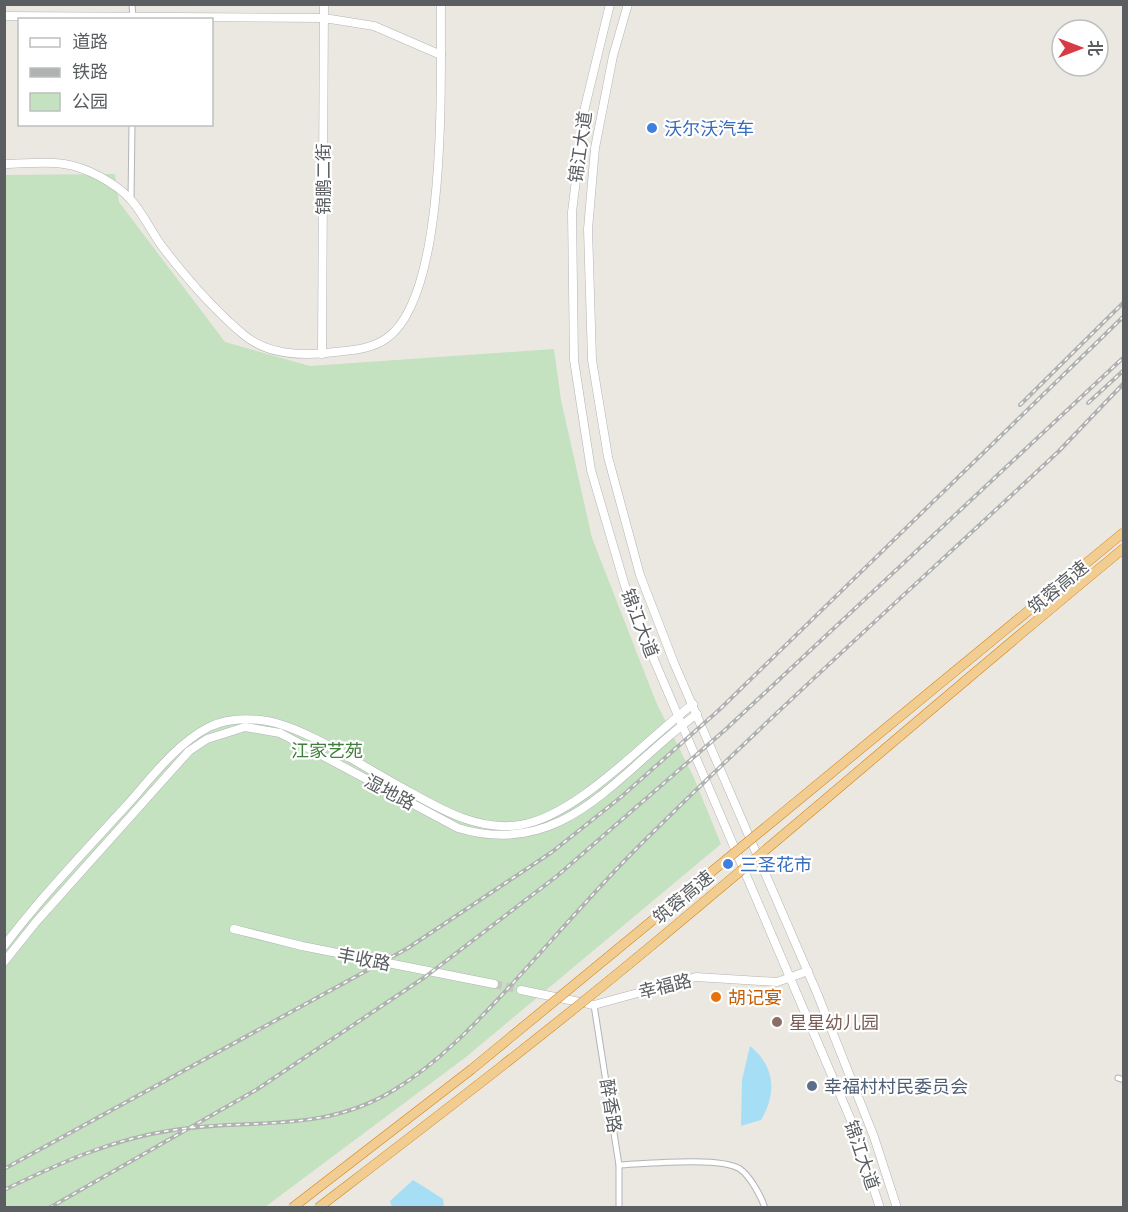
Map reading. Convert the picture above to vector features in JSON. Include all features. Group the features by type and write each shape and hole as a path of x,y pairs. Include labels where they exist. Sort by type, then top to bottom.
{"highway":[{"name":"筑蓉高速","path":"292,1208 472,1069 1124,532"},
{"name":"筑蓉高速","path":"318,1208 470,1091 651,946 951,690 1124,548"}],"street":[{"path":"132,4 133,17"},
{"name":"锦鹏二街","path":"322,354 324,4"},
{"path":"4,164 64,164 81,169 108,182 131,200 162,247 194,286 246,337 279,353 322,354 366,348 388,338 406,315 419,283 431,238 438,195 441,4"},
{"name":"锦江大道","path":"610,4 596,55 578,148 571,258 574,360 591,470 608,532 638,618 853,1125 880,1208"},
{"name":"锦江大道","path":"628,4 604,98 589,195 588,229 592,360 597,405 621,514 640,574 697,714 808,972 874,1137 897,1208"},
{"path":"4,15 324,18 374,26 441,55"},
{"path":"131,200 132,126"},
{"name":"湿地路","path":"4,946 82,854 190,740 210,727 227,721 282,725 471,822 490,825 520,825 569,807 693,704"},
{"name":"湿地路","path":"4,962 36,922 189,751 207,739 226,732 261,725 280,733 444,822 472,833 501,837 537,833 579,813 697,714"},
{"path":"399,797 403,789"},
{"name":"丰收路","path":"234,929 302,946 494,984"},
{"name":"幸福路","path":"594,1005 696,977 777,982 808,972"},
{"path":"521,990 594,1005"},
{"name":"醉香路","path":"594,1005 619,1166 619,1208"},
{"path":"619,1166 680,1162 728,1164 741,1169 765,1208"}],"green space":[{"name":"江家艺苑","path":"115,174 119,202 225,342 310,366 554,349 561,400 592,538 656,702 694,778 721,844 466,1057 265,1207 5,1207 5,175"}],"water":[{"path":"750,1046 765,1062 769,1071 770,1100 761,1120 741,1126 742,1080"},
{"path":"413,1180 443,1199 444,1207 392,1207 390,1201"}],"tunnel":[{"path":"494,984 521,990"}],"railway":[{"path":"1020,405 1124,302"},
{"path":"4,1169 408,948 552,852 621,797 719,710 1124,316"},
{"path":"49,1208 256,1090 425,977 557,876 725,730 1124,357"},
{"path":"1088,403 1124,370"},
{"path":"4,1190 66,1162 129,1139 174,1130 313,1119 367,1104 411,1079 472,1027 640,845 691,795 1059,451 1124,383"}],"place":[{"name":"沃尔沃汽车","path":"652,128"},
{"name":"三圣花市","path":"728,864"},
{"name":"胡记宴","path":"716,997"},
{"name":"星星幼儿园","path":"777,1022"},
{"name":"幸福村村民委员会","path":"812,1086"}]}
